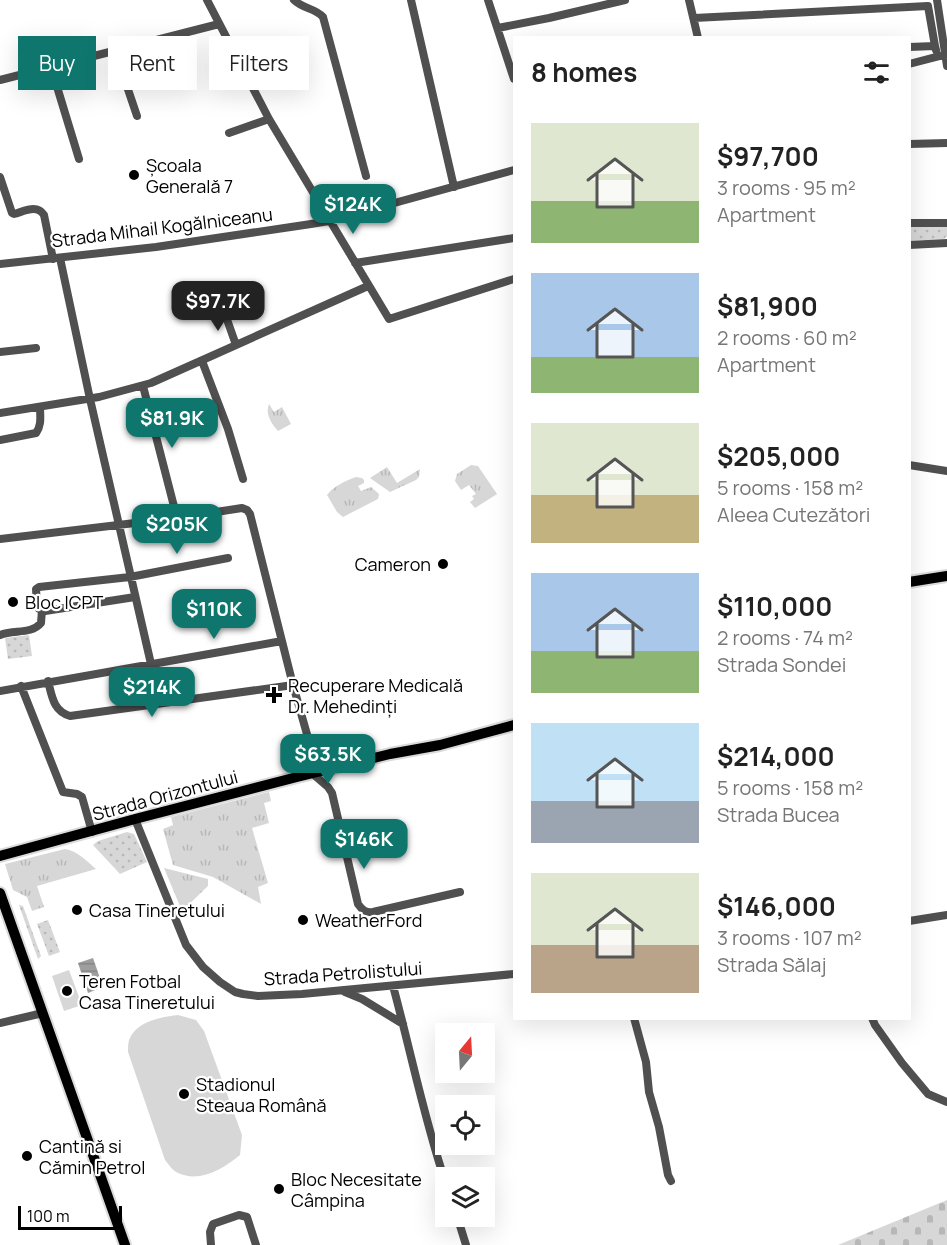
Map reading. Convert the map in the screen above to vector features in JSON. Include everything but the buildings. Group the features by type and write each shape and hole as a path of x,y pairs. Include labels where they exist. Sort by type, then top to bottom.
{"main road":[{"path":"911,582 947,576"},
{"name":"Strada Orizontului","path":"0,856 315,773 513,725"},
{"path":"0,893 125,1245"}],"street":[{"path":"207,0 268,119 389,319 513,279"},
{"path":"294,0 300,5 315,10 323,17 366,176"},
{"path":"411,0 454,187"},
{"path":"488,0 513,76"},
{"path":"498,28 624,0"},
{"path":"689,0 698,36"},
{"path":"937,0 941,56"},
{"path":"694,18 928,6 935,46 947,66"},
{"path":"173,36 219,24"},
{"path":"911,47 935,46"},
{"path":"911,64 941,56"},
{"path":"0,80 18,75"},
{"path":"58,90 79,159"},
{"path":"128,90 137,116"},
{"path":"229,133 268,119"},
{"path":"911,144 947,143"},
{"name":"Strada Mihail Kogălniceanu","path":"0,264 168,246 329,221 513,170"},
{"path":"0,177 12,213 38,209 44,215 90,399 150,664"},
{"path":"911,223 947,223"},
{"path":"355,263 513,238"},
{"path":"911,245 947,243"},
{"path":"0,413 90,399 143,386 368,286"},
{"path":"224,311 236,345"},
{"path":"0,352 36,348"},
{"path":"202,361 228,429 243,479"},
{"path":"143,386 177,518"},
{"path":"0,440 36,433 39,429 40,407"},
{"path":"911,465 947,471"},
{"path":"0,539 242,508 249,512 315,773 332,793 358,904 361,909 373,912 460,892"},
{"path":"135,597 45,611 39,609 37,605 36,589 130,577 228,558"},
{"path":"0,635 35,629 41,623 42,610"},
{"path":"0,691 282,641"},
{"path":"48,681 55,705 60,712 70,716 293,685"},
{"path":"21,686 63,792 82,797 92,832"},
{"name":"Strada Petrolistului","path":"135,819 181,936 193,955 211,974 230,989 250,996 278,995 513,974"},
{"path":"911,921 947,915"},
{"path":"393,986 441,1167"},
{"path":"338,991 362,999 403,1024"},
{"path":"0,1023 43,1013"},
{"path":"635,1020 646,1062 649,1092 671,1181"},
{"path":"873,1020 902,1063 928,1094 947,1102"},
{"path":"211,1245 210,1232 213,1224 239,1215 247,1217 256,1245"},
{"path":"460,1227 466,1245"}],"green space":[{"path":"911,226 945,226 947,236 944,239 911,241"},
{"path":"269,404 274,412 282,407 291,424 278,431 269,418"},
{"path":"471,465 478,466 497,494 475,508 470,502 474,499 472,496 476,494 469,485 461,490 455,481 457,474"},
{"path":"387,467 397,483 420,469 419,477 390,492 370,478"},
{"path":"356,477 364,480 364,483 358,486 361,491 371,487 379,494 378,499 343,517 337,512 327,495 340,484"},
{"path":"29,635 32,656 8,659 5,638"},
{"path":"269,792 271,801 264,803 269,823 252,828 268,883 258,887 261,904 213,877 173,865 163,829 173,825 171,817"},
{"path":"127,832 134,834 147,862 120,874 93,845 98,841"},
{"path":"65,849 78,854 96,869 37,886 44,907 32,911 27,897 13,890 5,864"},
{"path":"164,868 208,879 208,886 182,911"},
{"path":"19,905 23,906 41,956 38,959"},
{"path":"48,920 60,952 49,956 37,924"},
{"name":"Teren Fotbal Casa Tineretului","path":"69,970 82,1005 64,1011 52,976"},
{"name":"Stadionul Steaua Română","path":"178,1015 196,1020 204,1031 242,1135 240,1155 219,1169 203,1175 186,1176 178,1173 165,1160 128,1052 129,1039 138,1028 157,1019"},
{"path":"947,1200 947,1245 838,1245"}],"shaded area":[{"path":"93,958 103,987 88,993 78,963"}],"place":[{"name":"Școala Generală 7","path":"134,175"},
{"name":"Cameron","path":"443,564"},
{"name":"Bloc ICPT","path":"13,602"},
{"name":"Recuperare Medicală Dr. Mehedinți","path":"274,695"},
{"name":"Casa Tineretului","path":"77,910"},
{"name":"WeatherFord","path":"303,920"},
{"name":"Teren Fotbal Casa Tineretului","path":"67,991"},
{"name":"Stadionul Steaua Română","path":"184,1094"},
{"name":"Cantină si Cămin Petrol","path":"27,1156"},
{"name":"Bloc Necesitate Câmpina","path":"279,1189"}]}
